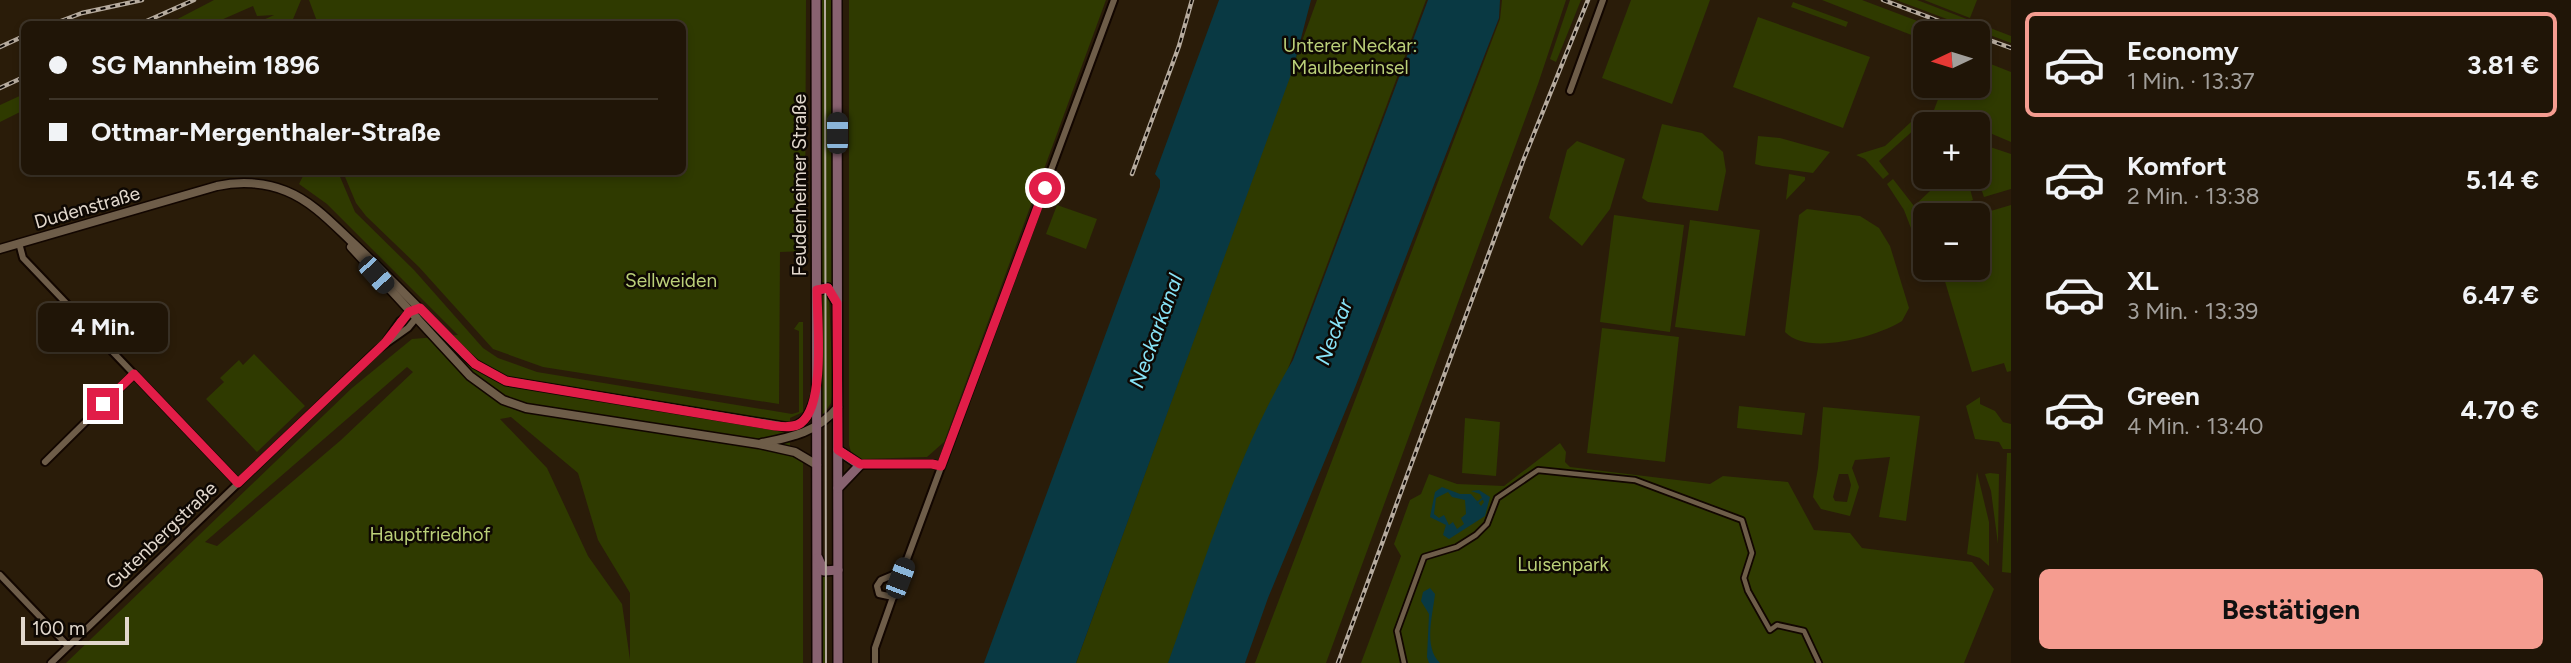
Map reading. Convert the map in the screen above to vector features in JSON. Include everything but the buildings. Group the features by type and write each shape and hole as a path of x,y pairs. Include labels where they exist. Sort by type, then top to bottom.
{"main road":[{"name":"Feudenheimer Straße","path":"816,0 817,663"},
{"name":"Feudenheimer Straße","path":"837,0 838,663"},
{"path":"817,290 828,288 837,303"},
{"path":"838,450 860,464 838,488"},
{"path":"817,557 824,571 838,570"}],"street":[{"path":"875,663 875,648 892,597 1114,0"},
{"path":"1570,91 1603,0"},
{"name":"Dudenstraße","path":"0,249 228,183 251,183 285,190 308,203 336,227 475,364 506,381 787,427 795,426 807,417 817,391"},
{"name":"Dudenstraße","path":"336,227 416,320 470,376 503,400 526,408 759,444 795,452 817,465"},
{"path":"19,243 23,258 238,483"},
{"path":"409,312 420,308"},
{"path":"416,320 420,308"},
{"name":"Gutenbergstraße","path":"385,343 409,312"},
{"name":"Gutenbergstraße","path":"51,663 385,343 416,320"},
{"path":"45,462 134,374"},
{"path":"817,427 838,407"},
{"name":"Dudenstraße","path":"759,444 817,427"},
{"path":"860,464 941,466"},
{"path":"1404,663 1397,631 1424,557 1457,547 1476,535 1487,524 1497,498 1538,470 1635,480 1742,520 1752,553 1744,578 1763,620 1770,630 1776,625 1804,631 1819,663"},
{"path":"0,575 68,646"},
{"path":"892,597 879,594 877,586 881,580 893,575 900,578"}],"green space":[{"path":"214,0 301,0 292,21 261,21 274,15 257,16 253,6 219,21 174,21"},
{"name":"Sellweiden","path":"309,0 806,0 805,251 780,252 779,404 543,367 493,349 419,267 366,216 356,203 344,175 686,175 686,21 317,21"},
{"path":"820,0 833,0 833,284 820,282"},
{"path":"841,0 843,0 841,303"},
{"path":"849,0 1106,0 944,442 927,457 861,459 851,452 849,445"},
{"name":"Unterer Neckar: Maulbeerinsel","path":"1317,0 1426,0 1178,663 1076,663"},
{"path":"1502,0 1566,0 1538,84 1326,663 1255,663 1500,19"},
{"path":"1570,0 1581,0 1556,62 1550,59"},
{"path":"1631,0 1710,0 1672,104 1602,78"},
{"path":"1822,0 1862,0 1918,21 1913,21 1913,36"},
{"path":"1896,0 1917,0 1972,21 1952,21"},
{"path":"1924,0 1977,0 1970,18"},
{"path":"1793,2 1848,22 1846,27 1791,7"},
{"path":"1758,17 1870,57 1843,128 1733,87"},
{"path":"1990,28 2011,36 2011,43 1990,35"},
{"path":"1990,64 2011,72 2011,142 1990,133 1990,112 1934,110 1938,98 1990,98"},
{"path":"21,95 21,112 0,122 0,105"},
{"path":"1911,122 1913,131 1879,161 1889,174 1883,179 1865,159 1856,155 1885,146"},
{"path":"1662,124 1702,133 1723,152 1726,171 1718,211 1648,202 1642,198"},
{"path":"1758,136 1780,138 1830,152 1813,173 1762,166 1755,164"},
{"path":"1577,141 1625,159 1610,209 1582,246 1549,218 1567,150"},
{"path":"1990,147 2011,154 2011,189 1984,197 1981,189 1990,189"},
{"path":"1789,174 1805,177 1805,180 1786,200"},
{"name":"Hauptfriedhof","path":"304,175 339,175 355,212 414,270 483,348 498,358 537,372 792,414 799,412 799,331 794,329 799,322 803,322 803,412 790,418 790,456 803,460 803,663 66,663 352,388 412,339 437,337 422,318 440,336 458,335 327,204 299,184","holes":["407,367 413,372 341,440 217,546 205,542","511,417 578,473 598,540 630,593 630,660 622,604 588,556 547,468 500,419"]},
{"path":"1893,179 1913,205 1913,233 1904,210 1887,184"},
{"path":"1932,189 1970,189 1973,200 1966,203 1917,203"},
{"path":"1057,205 1097,219 1086,249 1046,234"},
{"path":"2011,205 2011,371 2007,372 2004,363 1972,372 1945,280 1990,280 1990,211"},
{"path":"1807,209 1860,216 1879,228 1890,246 1909,308 1902,321 1876,333 1842,342 1809,343 1795,339 1785,332 1799,215"},
{"path":"1614,215 1684,225 1670,332 1600,322"},
{"path":"1690,220 1760,230 1745,336 1675,327"},
{"path":"824,292 829,295 833,390 831,403 821,418 821,295"},
{"path":"1602,328 1679,337 1665,462 1587,453"},
{"path":"254,354 305,406 257,452 206,399 224,382 220,378 239,360 243,365"},
{"path":"1980,397 1980,404 1995,411 2003,422 2011,424 2011,449 2003,449 1999,442 1975,439 1966,406"},
{"path":"1739,406 1805,413 1802,435 1737,428"},
{"path":"1823,407 1920,416 1906,521 1879,517 1890,457 1855,460 1852,468 1859,487 1850,516 1821,509 1813,497","holes":["1839,474 1848,474 1851,485 1847,502 1835,501 1833,497"]},
{"path":"1465,418 1500,422 1496,476 1462,473"},
{"name":"Luisenpark","path":"1560,443 1566,452 1565,462 1570,467 1710,484 1723,476 1788,482 1814,530 1850,533 1862,548 1972,562 1994,589 1964,663 1361,663 1401,556 1394,544 1410,500 1421,494 1429,474 1457,484 1504,486"},
{"path":"2007,453 2011,453 2011,573 2002,572"},
{"path":"1977,472 1989,522 1989,566 1980,558 1967,554"},
{"path":"1985,474 1999,474 1998,544 1991,491"},
{"path":"821,575 825,577 825,663 821,663"}],"water":[{"name":"Neckarkanal","path":"1219,0 1311,0 1293,69 1076,663 984,663 1160,187 1160,180 1155,174"},
{"name":"Neckar","path":"1428,0 1500,0 1499,18 1354,390 1268,598 1245,663 1168,663 1239,470 1293,360"},
{"path":"1442,487 1460,494 1471,494 1481,506 1484,502 1480,494 1471,491 1479,490 1490,497 1485,516 1449,539 1443,535 1446,525 1430,517 1435,492","holes":["1448,492 1452,497 1465,500 1466,514 1461,518 1464,524 1457,529 1453,522 1449,525 1444,515 1439,518 1434,514 1436,498"]},
{"path":"1430,588 1435,594 1430,639 1440,663 1429,663 1427,657 1429,614 1421,601 1423,592"}],"waterway":[{"path":"1477,503 1482,499"}],"tram line":[{"path":"825,0 826,663"}],"railway":[{"path":"61,21 82,13 142,0"},
{"path":"147,21 194,0"},
{"path":"1132,174 1179,46 1192,0"},
{"path":"1338,663 1523,161 1588,0"},
{"path":"1883,0 1939,21"},
{"path":"0,47 21,37"},
{"path":"1990,40 2011,48"},
{"path":"0,88 21,78"}],"route":[{"path":"103,404 134,374 238,483 385,343 409,312 420,308 475,364 506,381 775,426 795,426 807,417 817,391 817,290 828,288 837,303 838,450 860,464 941,466 1045,188"}]}
